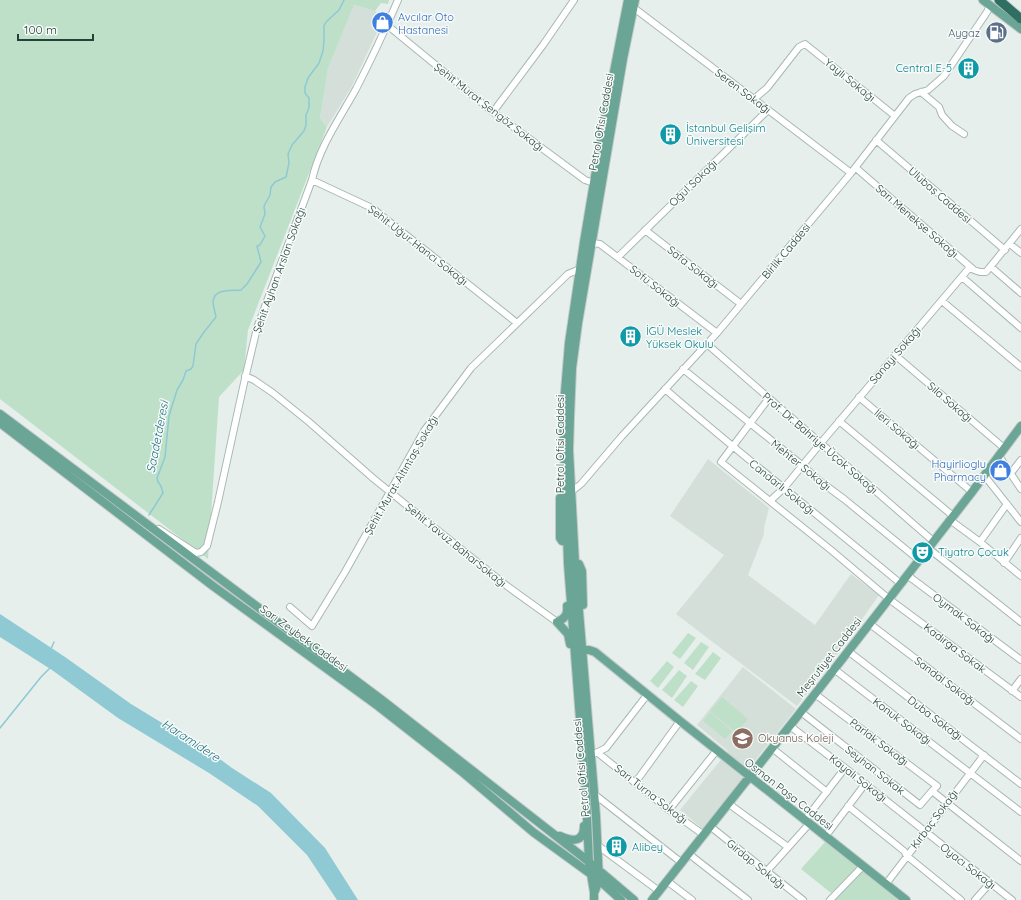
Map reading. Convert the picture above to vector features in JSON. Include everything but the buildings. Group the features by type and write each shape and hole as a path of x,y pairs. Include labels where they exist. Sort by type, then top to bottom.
{"highway":[{"path":"999,0 1021,19"}],"main road":[{"name":"Petrol Ofisi Caddesi","path":"594,896 597,845 577,678 570,542 571,492 569,433 572,368 594,183 628,0"},
{"path":"987,3 1021,29"},
{"name":"Petrol Ofisi Caddesi","path":"570,542 562,542 560,533 564,393 569,343 580,269 588,242 635,4"},
{"name":"Sarı Zeybek Caddesi","path":"0,414 376,696 589,862"},
{"name":"Sarı Zeybek Caddesi","path":"0,423 212,586 378,706 461,771 533,832 595,872"},
{"name":"Meşrutiyet Caddesi","path":"652,900 870,624 1021,426"},
{"name":"Petrol Ofisi Caddesi","path":"571,563 579,564 582,571 582,650 594,754 590,795 589,862 595,872"},
{"path":"571,563 565,567 568,611 564,618 557,622 570,637 577,678"},
{"name":"Osman Paşa Caddesi","path":"582,650 595,652 906,900"},
{"path":"546,829 566,839 576,840 583,836 590,795"},
{"path":"595,872 599,880 621,900"},
{"path":"595,872 634,900"},
{"name":"Petrol Ofisi Caddesi","path":"594,896 599,880"}],"street":[{"name":"Şehit Ayhan Arslan Sokağı","path":"118,503 196,553 205,550 218,502 245,376 257,328 321,153 356,88 398,0"},
{"path":"493,112 574,0"},
{"name":"Birlik Caddesi","path":"571,492 581,484 622,436 717,333 856,168 909,98 915,94 928,90 944,76 987,12 987,3"},
{"name":"Seren Sokağı","path":"635,4 851,174"},
{"name":"Şehit Murat Şengöz Sokağı","path":"387,25 493,112 585,180 594,183"},
{"name":"Yaylı Sokağı","path":"754,99 767,88 799,47 805,44 895,116"},
{"path":"921,92 938,107 942,115 952,126 964,134"},
{"name":"Oğul Sokağı","path":"618,257 768,110"},
{"name":"Ulubaş Caddesi","path":"876,140 1005,250"},
{"name":"Sarı Menekşe Sokağı","path":"856,168 974,270 986,272 990,267"},
{"name":"Şehit Uğur Hancı Sokağı","path":"312,180 372,208 517,323"},
{"path":"1021,229 990,267 1021,293"},
{"name":"Safa Sokağı","path":"645,230 741,304"},
{"name":"Sofu Sokağı","path":"588,242 600,244 717,333"},
{"path":"1010,244 1021,253"},
{"name":"Sanayi Sokağı","path":"770,501 784,488 859,397 970,267"},
{"name":"Şehit Murat Altıntaş Sokağı","path":"290,606 312,626 346,572 424,431 433,418 471,368 568,274 580,269"},
{"path":"962,277 1021,328"},
{"path":"942,301 1021,367"},
{"name":"Prof. Dr. Bahriye Üçok Sokağı","path":"707,344 769,398 931,545 1021,622"},
{"name":"Sıla Sokağı","path":"895,355 1004,448"},
{"name":"Mehter Sokağı","path":"683,370 919,560"},
{"name":"Şehit Yavuz BaharSokağı","path":"245,376 254,380 297,412 390,492 507,586 557,622"},
{"name":"Candarlı Sokağı","path":"665,389 732,447 901,584"},
{"name":"İleri Sokağı","path":"859,397 972,492"},
{"path":"732,447 769,398"},
{"path":"839,421 951,518 1021,576"},
{"name":"Kadırga Sokak","path":"732,447 720,462 889,599 1021,698"},
{"path":"999,456 1021,489"},
{"path":"1010,474 1021,460"},
{"path":"984,475 1021,522"},
{"path":"980,542 1007,504"},
{"path":"1004,563 1021,538"},
{"name":"Oymak Sokağı","path":"908,575 1021,660"},
{"name":"Sandal Sokağı","path":"870,624 1021,739"},
{"name":"Duba Sokağı","path":"848,652 1021,784"},
{"name":"Konuk Sokağı","path":"834,669 1021,812"},
{"path":"1012,691 1021,679"},
{"path":"594,754 606,748 647,694"},
{"name":"Parlak Sokağı","path":"815,694 937,786 932,791"},
{"name":"Seyhan Sokak","path":"801,712 920,805 932,791"},
{"path":"635,782 680,721"},
{"name":"Kayalı Sokağı","path":"790,726 925,832"},
{"path":"772,748 827,792"},
{"path":"669,810 717,750"},
{"name":"Sarı Turna Sokağı","path":"594,754 635,782 669,810 704,835"},
{"name":"Kırbaç Sokağı","path":"886,884 984,755"},
{"path":"766,872 807,822 845,768"},
{"path":"825,836 865,784"},
{"path":"932,791 1021,861"},
{"path":"590,795 682,863"},
{"path":"729,804 788,847"},
{"path":"848,806 904,851 907,856 961,900"},
{"name":"Girdap Sokağı","path":"711,827 802,900"},
{"name":"Oyacı Sokağı","path":"925,832 1012,900"},
{"path":"597,845 659,891"},
{"path":"689,854 748,900"},
{"path":"830,900 863,866"},
{"path":"667,881 692,900"},
{"path":"975,900 990,883"}],"shaded area":[{"path":"354,5 375,11 384,17 352,86 327,127 320,118 328,67"},
{"path":"708,459 769,508 764,534 748,575 815,625 851,574 879,595 843,646 797,706 676,614 724,555 670,516"},
{"name":"Okyanus Koleji","path":"743,667 796,709 750,767 742,782 703,829 680,810 728,751 697,725"}],"green space":[{"path":"0,0 389,0 388,4 381,3 375,11 354,5 328,68 320,118 327,127 248,330 244,370 219,397 208,559 0,399"},
{"path":"688,633 696,638 680,659 672,653"},
{"path":"701,642 709,647 693,670 684,663"},
{"path":"713,652 721,658 705,680 695,674"},
{"path":"667,661 674,667 658,688 650,681"},
{"path":"679,670 687,676 672,698 662,690"},
{"path":"691,681 698,686 683,707 674,700"},
{"path":"722,697 748,719 736,733 710,711"},
{"path":"710,712 732,731 725,739 703,721"},
{"path":"825,842 858,866 831,893 801,869"},
{"path":"862,870 899,900 833,900"}],"water":[{"path":"0,614 65,657 131,704 213,754 271,793 325,848 358,900 337,900 307,855 258,806 209,773 118,718 52,670 0,637"}],"waterway":[{"name":"Saadetderesi","path":"149,515 163,493 157,478 165,457 169,416 177,390 186,371 191,369 193,366 196,344 216,317 213,303 214,297 220,292 241,290 247,284 261,262 257,246 260,245 265,236 260,227 265,214 264,206 270,195 271,187 275,182 286,177 289,163 288,154 292,145 304,131 306,125 306,115 309,108 309,98 305,93 305,87 308,78 319,63 323,51 324,26 326,22 339,10 344,0"},
{"name":"Saadetderesi","path":"51,649 54,642"},
{"path":"0,728 50,668"}],"place":[{"name":"Avcılar Oto Hastanesi","path":"383,23"},
{"name":"Aygaz","path":"996,33"},
{"name":"Central E-5","path":"968,68"},
{"name":"İstanbul Gelişim Üniversitesi","path":"670,134"},
{"name":"İGÜ Meslek Yüksek Okulu","path":"631,337"},
{"name":"Hayirlioglu Pharmacy","path":"1001,470"},
{"name":"Tiyatro Çocuk","path":"922,552"},
{"name":"Okyanus Koleji","path":"743,738"},
{"name":"Alibey","path":"617,847"}],"water label":[{"name":"Haramidere","path":"191,740"}]}
